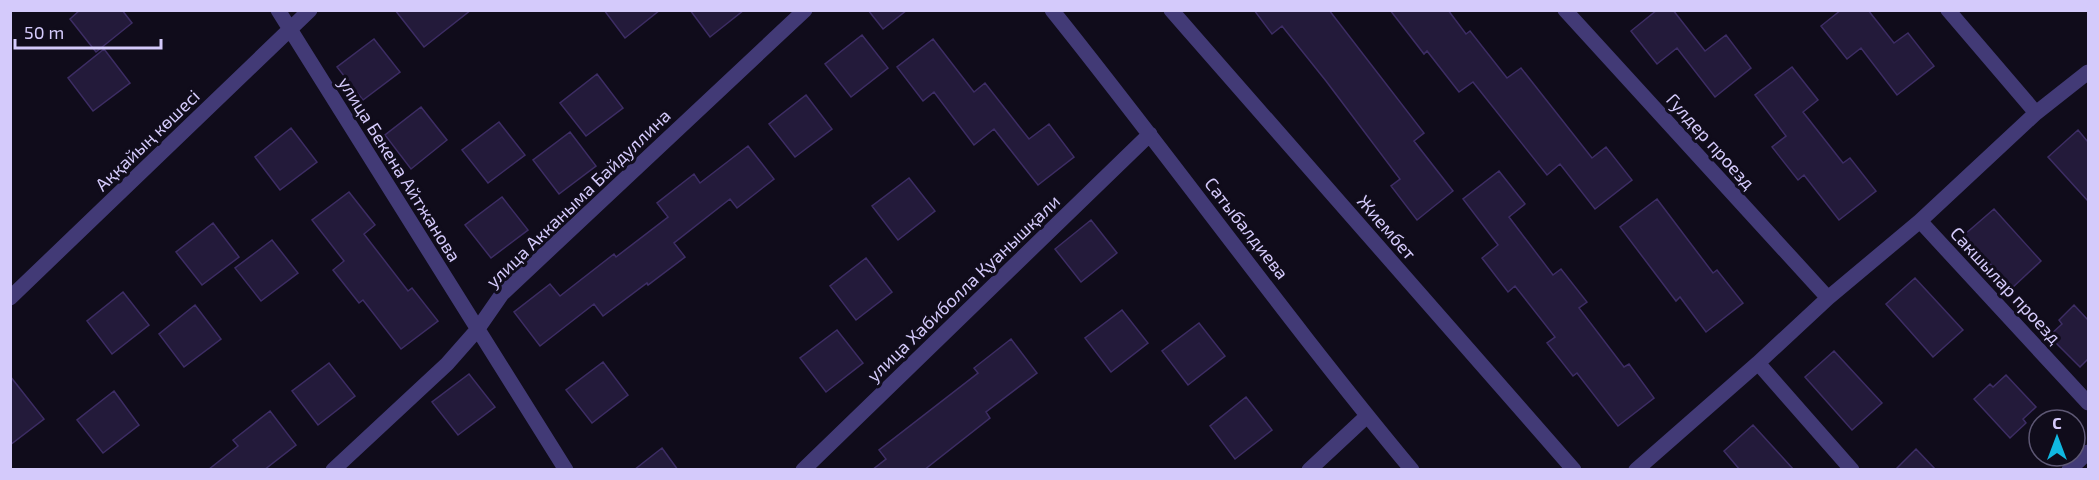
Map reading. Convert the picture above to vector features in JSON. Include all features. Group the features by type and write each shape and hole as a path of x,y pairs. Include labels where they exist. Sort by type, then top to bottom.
{"street":[{"name":"улица Бекена Айтжанова","path":"278,10 566,470"},
{"name":"Аққайың көшесі","path":"10,298 310,10"},
{"name":"улица Акканыма Байдуллина","path":"333,470 447,364 477,330 502,294 805,10"},
{"name":"Жиембет","path":"1171,10 1574,470"},
{"name":"Гулдер проезд","path":"1565,10 1828,298"},
{"path":"1948,10 2036,113"},
{"name":"Сатыбалдиева","path":"1055,12 1367,416 1412,470"},
{"path":"1636,470 1828,298 1920,221 2036,113 2086,79"},
{"name":"улица Хабиболла Қуанышқали","path":"803,470 1150,134"},
{"name":"Сакшылар проезд","path":"1920,221 2088,403"},
{"path":"1758,363 1852,470"},
{"path":"1309,470 1367,416"},
{"path":"2069,470 2088,452"}],"building":[{"path":"80,10 122,10 132,23 96,52 70,19"},
{"path":"395,10 471,10 424,47"},
{"path":"604,10 660,10 625,38"},
{"path":"690,10 744,10 710,37"},
{"path":"868,10 907,10 883,29"},
{"path":"1254,10 1329,10 1424,133 1414,141 1453,191 1417,220 1391,186 1400,179 1326,81 1282,26 1272,34"},
{"path":"1390,10 1448,10 1466,34 1470,31 1507,78 1521,68 1592,158 1606,147 1632,180 1595,209 1560,164 1547,175 1473,82 1459,92 1427,51 1424,54"},
{"path":"1657,10 1673,10 1705,51 1726,35 1751,68 1715,97 1677,48 1657,64 1631,31"},
{"path":"1841,10 1868,10 1894,43 1908,33 1934,66 1897,95 1861,48 1847,59 1821,26"},
{"path":"862,35 888,68 851,97 825,64"},
{"path":"374,39 400,72 363,100 337,67"},
{"path":"933,39 974,92 985,83 1029,139 1049,124 1074,157 1038,185 994,129 974,145 934,92 923,101 897,67"},
{"path":"104,49 130,83 93,111 68,78"},
{"path":"1792,67 1818,100 1803,112 1843,163 1850,158 1876,191 1839,220 1804,175 1798,180 1772,147 1786,136 1755,95"},
{"path":"597,74 623,108 586,136 560,103"},
{"path":"806,95 832,129 795,157 769,124"},
{"path":"421,107 447,140 411,169 385,135"},
{"path":"499,122 525,155 488,183 462,150"},
{"path":"291,128 317,162 280,190 255,157"},
{"path":"2078,130 2088,142 2088,201 2048,157"},
{"path":"570,132 596,166 559,194 533,160"},
{"path":"748,146 774,179 737,208 730,199 674,243 685,257 648,285 647,283 603,316 594,304 540,346 514,312 550,284 560,296 614,254 616,257 668,217 657,203 694,174 700,183"},
{"path":"1499,171 1525,204 1509,217 1553,275 1561,269 1587,302 1579,308 1624,367 1629,364 1654,398 1618,426 1577,373 1573,376 1547,343 1555,337 1515,286 1508,292 1482,258 1498,245 1463,199"},
{"path":"909,178 935,211 898,240 872,206"},
{"path":"349,192 375,225 364,234 408,291 412,288 438,321 401,349 363,300 359,303 333,270 344,261 312,220"},
{"path":"502,197 528,230 491,258 465,225"},
{"path":"1657,199 1713,273 1717,270 1743,303 1706,332 1680,297 1676,301 1620,227"},
{"path":"1994,209 2041,261 2012,288 1964,235"},
{"path":"1091,220 1117,253 1081,282 1055,249"},
{"path":"213,223 239,257 202,285 176,252"},
{"path":"272,240 298,273 261,301 235,268"},
{"path":"866,258 892,292 856,320 830,286"},
{"path":"1915,278 1963,330 1933,357 1886,304"},
{"path":"123,292 149,325 112,354 87,321"},
{"path":"195,305 221,339 184,367 159,334"},
{"path":"2074,305 2088,320 2088,359 2080,367 2049,336 2062,324 2059,320"},
{"path":"1122,310 1148,343 1111,372 1085,338"},
{"path":"1199,323 1225,356 1188,385 1162,351"},
{"path":"837,330 863,363 826,392 800,358"},
{"path":"1011,339 1037,373 986,412 990,418 924,470 872,470 886,459 879,450 978,373 974,368"},
{"path":"1834,351 1882,403 1852,430 1805,377"},
{"path":"603,362 628,395 592,423 566,390"},
{"path":"329,363 355,396 318,425 292,391"},
{"path":"469,374 495,407 458,435 432,402"},
{"path":"2006,375 2036,407 2027,408 2027,415 2023,419 2026,423 2010,438 1974,399 1990,384 1993,387"},
{"path":"10,376 44,419 10,445"},
{"path":"114,391 139,425 103,453 77,420"},
{"path":"1246,397 1272,430 1235,459 1210,426"},
{"path":"270,411 296,445 264,470 208,470 238,446 233,440"},
{"path":"1753,425 1794,470 1740,470 1724,451"},
{"path":"662,448 678,470 634,470"},
{"path":"1916,449 1936,470 1895,470"}]}
